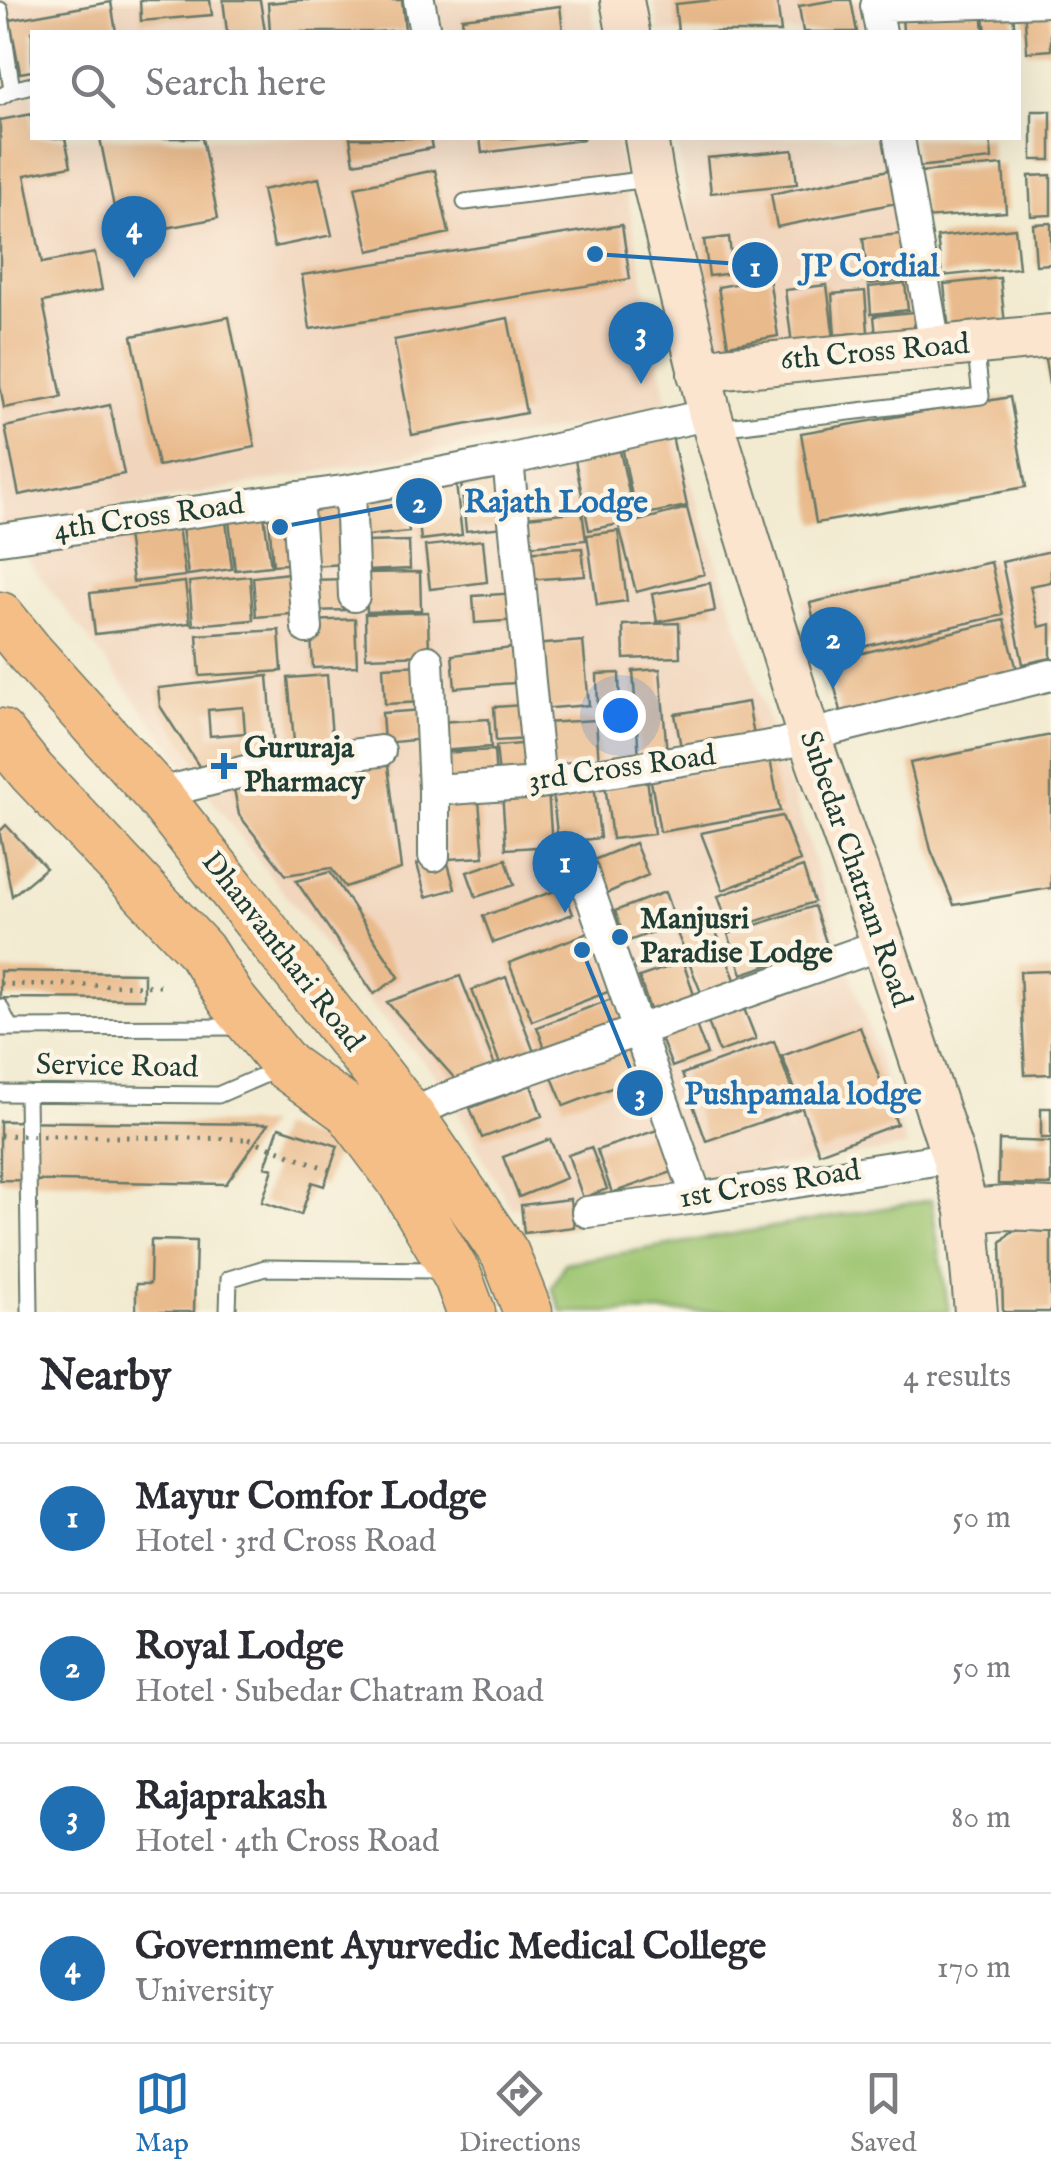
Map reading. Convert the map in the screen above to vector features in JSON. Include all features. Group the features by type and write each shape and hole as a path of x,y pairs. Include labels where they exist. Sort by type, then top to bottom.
{"main road":[{"name":"Dhanvanthari Road","path":"0,616 157,794 410,1115 505,1254 528,1312"},
{"name":"Dhanvanthari Road","path":"0,732 16,757 201,951 232,1000 270,1045 349,1111 400,1179 464,1295"},
{"path":"270,1045 326,1009"}],"street":[{"path":"419,0 425,30"},
{"path":"622,0 628,30"},
{"path":"880,30 876,6 1051,1"},
{"path":"900,140 955,345"},
{"name":"Subedar Chatram Road","path":"649,158 708,406 809,737 953,1156 968,1212 976,1312"},
{"name":"6th Cross Road","path":"708,406 724,368 1051,336"},
{"name":"4th Cross Road","path":"0,538 350,490 508,460 708,406"},
{"path":"508,460 540,783"},
{"path":"350,490 354,596"},
{"path":"297,498 307,628"},
{"path":"428,660 434,856"},
{"name":"3rd Cross Road","path":"434,790 540,783 782,744 1051,675"},
{"path":"157,794 261,766 380,751"},
{"path":"582,870 697,1198"},
{"path":"410,1115 883,944"},
{"name":"1st Cross Road","path":"587,1212 953,1156"},
{"path":"968,1212 1006,1208 1051,1210"}],"lane":[{"path":"10,0 0,6 6,93 30,86"},
{"path":"465,202 649,158"},
{"path":"708,406 981,396 955,345"},
{"path":"0,1007 5,1028 270,1045"},
{"name":"Service Road","path":"0,1093 218,1096 270,1045"},
{"path":"27,1093 30,1312"},
{"path":"228,1312 229,1279 265,1268 432,1270 464,1295"}],"path":[{"path":"0,984 162,986 121,986"},
{"path":"0,1135 249,1139 330,1170"}],"shaded area":[{"path":"0,0 590,0 596,30 30,30 30,140 616,140 668,407 0,529"},
{"path":"654,0 860,0 866,30 659,30"},
{"path":"677,140 883,140 918,342 712,364"},
{"path":"673,427 907,1147 511,1208 441,1081 364,997 16,545"},
{"path":"1051,546 1051,668 840,718 801,600"}],"green space":[{"path":"931,1200 949,1312 562,1312 552,1287 565,1263"}],"building":[{"path":"140,0 210,0 212,15 141,21"},
{"path":"223,0 260,0 265,30 227,30"},
{"path":"402,0 405,30 270,30 268,3"},
{"path":"777,0 781,30 678,30 675,4"},
{"path":"851,0 857,30 803,30 799,6"},
{"path":"111,2 116,30 30,30 30,71 20,73 10,20"},
{"path":"1051,4 1051,50 1027,52 1024,5"},
{"path":"560,6 563,30 464,30 462,18"},
{"path":"1012,6 1015,30 986,30 983,9"},
{"path":"982,8 984,30 903,30 902,15"},
{"path":"1032,111 1051,111 1051,160 1032,160"},
{"path":"30,114 30,140 65,140 71,166 25,175 42,263 95,253 102,290 43,302 62,397 4,408 0,385 0,120"},
{"path":"100,140 202,140 218,218 120,237"},
{"path":"350,140 430,140 432,148 354,163"},
{"path":"480,140 583,140 482,153"},
{"path":"913,140 990,140 992,159 917,167"},
{"path":"793,150 797,184 711,193 707,158"},
{"path":"1003,165 1006,212 924,218 920,172"},
{"path":"435,170 449,233 369,251 355,187"},
{"path":"889,170 896,203 777,227 771,194"},
{"path":"1051,175 1051,215 1031,216 1029,176"},
{"path":"319,178 332,235 274,247 262,190"},
{"path":"1051,223 1051,264 1036,265 1033,224"},
{"path":"622,225 630,279 310,329 302,275"},
{"path":"1015,228 1019,268 942,276 937,237"},
{"path":"901,234 905,280 868,284 863,238"},
{"path":"729,237 733,273 709,276 704,240"},
{"path":"769,278 778,336 728,345 718,287"},
{"path":"1000,278 1006,334 950,340 944,284"},
{"path":"905,283 908,310 871,314 869,287"},
{"path":"827,285 834,339 792,344 785,290"},
{"path":"865,291 868,332 835,335 832,294"},
{"path":"913,312 915,333 876,337 874,316"},
{"path":"229,317 255,447 158,466 132,336"},
{"path":"508,318 526,413 412,435 394,340"},
{"path":"1051,351 1051,384 1049,384 1044,353"},
{"path":"1010,397 1026,487 816,523 801,433"},
{"path":"110,405 124,474 19,495 5,427"},
{"path":"671,431 687,506 636,516 621,441"},
{"path":"620,451 635,521 589,530 575,460"},
{"path":"500,478 505,527 466,531 461,482"},
{"path":"456,484 462,535 421,540 415,489"},
{"path":"404,490 409,532 366,536 362,494"},
{"path":"345,500 348,564 306,566 303,502"},
{"path":"295,505 300,563 273,565 268,507"},
{"path":"263,508 271,566 235,570 228,512"},
{"path":"687,508 704,574 636,592 619,526"},
{"path":"582,511 586,540 529,546 526,517"},
{"path":"225,513 232,569 188,575 181,519"},
{"path":"177,519 185,576 133,582 126,526"},
{"path":"618,531 627,601 597,605 587,535"},
{"path":"483,540 487,582 430,589 425,546"},
{"path":"409,541 410,569 365,571 363,542"},
{"path":"582,548 585,576 526,580 524,552"},
{"path":"1051,551 1051,582 1030,586 1039,627 1051,624 1051,658 1023,664 1002,562"},
{"path":"991,562 1003,615 822,656 810,603"},
{"path":"298,572 302,613 256,617 253,577"},
{"path":"420,572 421,610 367,612 366,573"},
{"path":"250,576 253,620 193,625 189,582"},
{"path":"348,579 349,610 308,611 307,580"},
{"path":"185,582 190,623 95,634 90,593"},
{"path":"710,583 715,611 657,622 652,594"},
{"path":"517,593 519,620 475,623 473,596"},
{"path":"428,612 429,655 366,657 365,614"},
{"path":"355,619 357,666 313,668 310,621"},
{"path":"1004,620 1017,670 842,715 828,661"},
{"path":"679,623 680,657 624,659 623,625"},
{"path":"279,630 282,671 200,676 197,635"},
{"path":"583,641 589,705 539,709 533,645"},
{"path":"522,647 525,682 455,688 452,655"},
{"path":"422,665 424,702 385,704 383,667"},
{"path":"660,669 667,754 639,757 633,671"},
{"path":"619,673 620,712 598,713 597,674"},
{"path":"327,675 333,749 295,752 288,678"},
{"path":"268,676 275,761 202,771 160,706 158,688","holes":["243,707 245,733 210,736 208,710"]},
{"path":"748,702 755,742 682,753 675,714"},
{"path":"523,705 526,739 496,741 494,707"},
{"path":"422,710 425,739 384,743 382,713"},
{"path":"489,719 491,747 440,751 438,722"},
{"path":"596,720 599,764 547,768 543,723"},
{"path":"1051,735 1051,888 954,905 931,850 910,763"},
{"path":"532,743 534,774 499,776 496,746"},
{"path":"494,750 496,781 441,784 440,753"},
{"path":"770,759 780,811 660,832 651,781"},
{"path":"335,761 388,766 401,869 345,887 331,868 286,875 239,815 232,778"},
{"path":"647,778 654,834 612,839 605,784"},
{"path":"594,783 600,838 558,843 552,788"},
{"path":"548,789 552,846 506,849 502,792"},
{"path":"479,801 484,857 449,859 444,805"},
{"path":"782,816 800,861 723,890 701,833"},
{"path":"6,825 46,868 12,896 0,835"},
{"path":"635,843 648,875 598,897 584,864"},
{"path":"446,856 455,889 426,897 417,864"},
{"path":"506,859 514,885 476,897 467,872"},
{"path":"803,867 814,902 730,930 718,896"},
{"path":"330,872 399,977 374,994 296,881"},
{"path":"563,888 573,914 493,943 483,916"},
{"path":"665,892 676,924 626,942 615,911"},
{"path":"814,906 827,945 742,974 728,934"},
{"path":"709,914 736,982 702,995 675,928"},
{"path":"590,932 613,990 532,1021 509,963"},
{"path":"683,962 696,1001 652,1016 639,977"},
{"path":"0,971 144,973 144,999 0,998"},
{"path":"1051,971 1051,1074 1025,1075 1020,972"},
{"path":"460,976 495,1066 457,1081 387,1002"},
{"path":"506,977 537,1060 503,1072 472,990"},
{"path":"614,998 625,1028 548,1057 537,1027"},
{"path":"743,1006 756,1039 719,1052 707,1019"},
{"path":"694,1020 707,1054 672,1067 659,1033"},
{"path":"860,1027 897,1124 819,1153 782,1056"},
{"path":"774,1041 799,1109 706,1141 682,1074"},
{"path":"633,1043 646,1075 564,1106 551,1075"},
{"path":"531,1085 542,1116 482,1138 470,1108"},
{"path":"1041,1108 1051,1108 1051,1138 1041,1138"},
{"path":"0,1121 268,1124 226,1184 0,1180"},
{"path":"279,1127 338,1146 324,1186 312,1182 301,1215 262,1202 273,1169 265,1167"},
{"path":"660,1129 675,1171 612,1193 597,1150"},
{"path":"550,1139 566,1178 519,1197 503,1157"},
{"path":"999,1140 1051,1142 1051,1185 998,1184"},
{"path":"591,1147 607,1189 583,1198 568,1155"},
{"path":"570,1199 574,1227 524,1233 521,1205"},
{"path":"1011,1232 1051,1232 1051,1312 1003,1312 1001,1242"},
{"path":"151,1240 196,1241 194,1312 136,1312 136,1284 150,1284"}],"place":[{"name":"JP Cordial","path":"595,254"},
{"name":"Government Ayurvedic Medical College","path":"134,278"},
{"name":"Rajaprakash","path":"641,384"},
{"name":"Rajath Lodge","path":"280,527"},
{"name":"Royal Lodge","path":"833,689"},
{"name":"Gururaja Pharmacy","path":"224,766"},
{"name":"Mayur Comfor Lodge","path":"565,913"},
{"name":"Manjusri Paradise Lodge","path":"620,937"},
{"name":"Pushpamala lodge","path":"582,950"}]}
